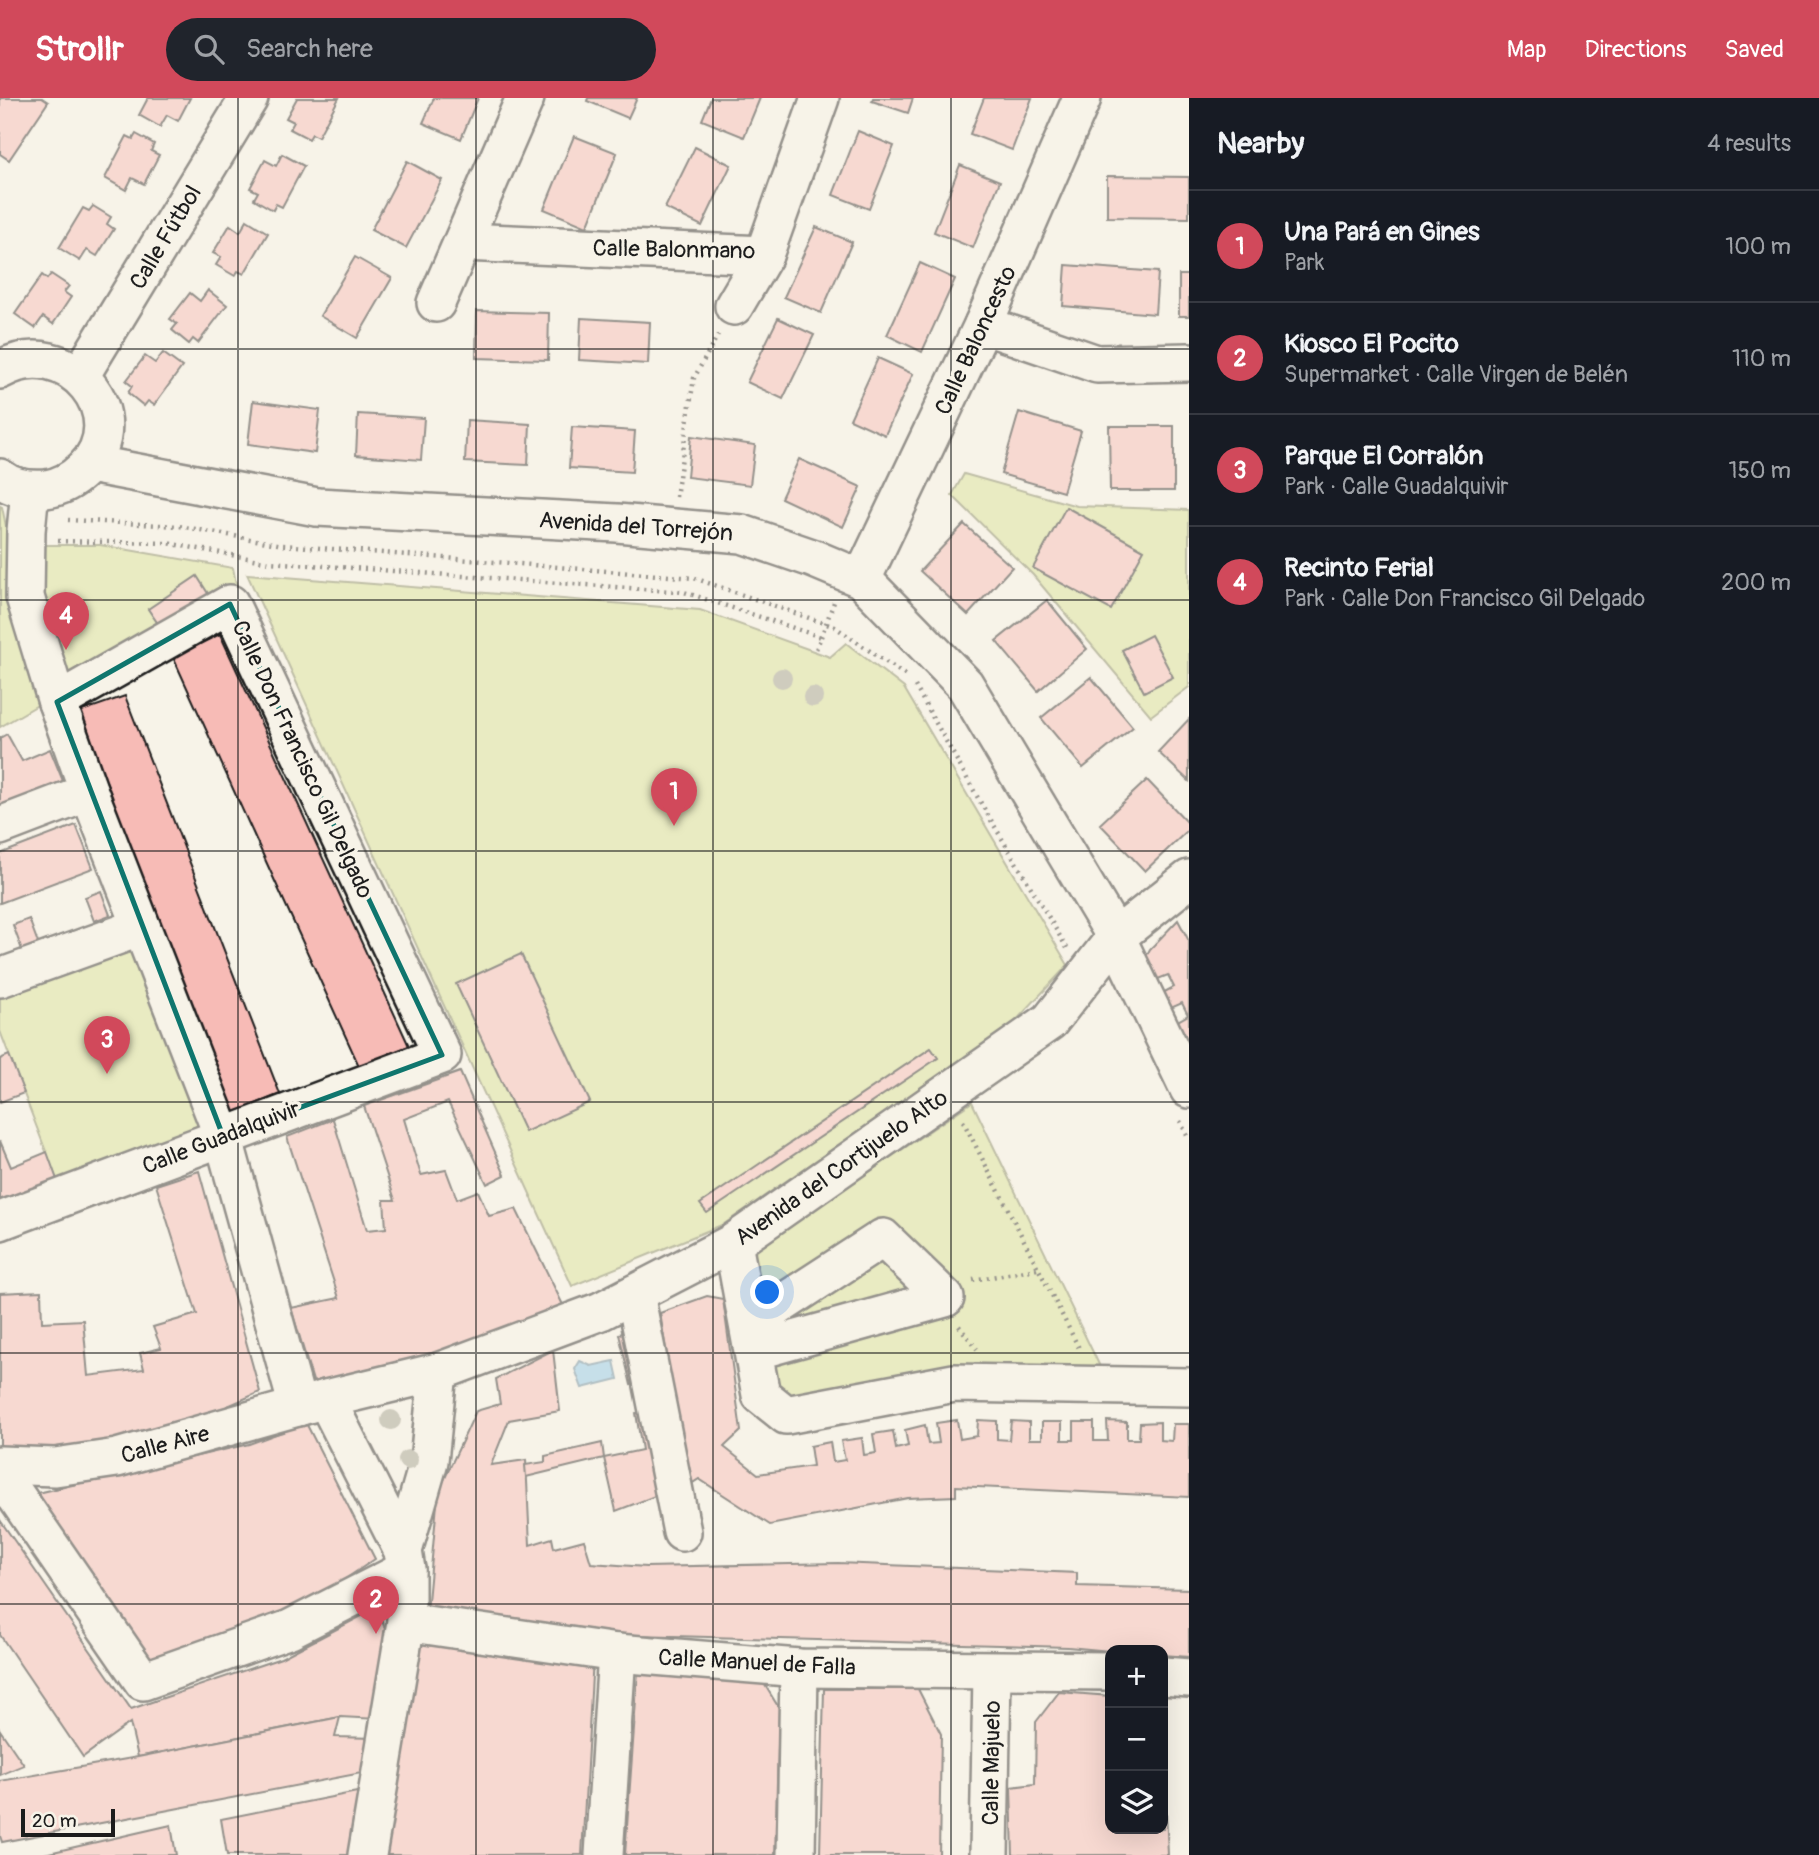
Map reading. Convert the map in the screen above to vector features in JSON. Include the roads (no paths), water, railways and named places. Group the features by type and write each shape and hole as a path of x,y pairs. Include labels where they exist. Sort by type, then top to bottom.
{"street":[{"name":"Calle Fútbol","path":"80,376 249,98"},
{"path":"436,303 525,98"},
{"name":"Calle Balonmano","path":"464,242 764,254 820,98"},
{"name":"Calle Baloncesto","path":"862,579 983,325 1082,98"},
{"path":"734,306 764,254"},
{"path":"983,325 1097,364 1189,362"},
{"path":"0,370 23,360 38,359 61,364 80,376 99,404 103,426 100,443 90,464 74,479 53,488 15,484 26,536 24,597 89,792 223,1136 312,1403 404,1560"},
{"name":"Avenida del Torrejón","path":"90,464 317,507 670,526 742,534 812,558 862,579 965,685 1116,937 1183,1102"},
{"name":"Calle Don Francisco Gil Delgado","path":"57,702 230,604 442,1055"},
{"path":"0,826 89,792"},
{"name":"Avenida del Cortijuelo Alto","path":"438,1372 601,1311 733,1243 1050,1021 1116,937 1189,879"},
{"path":"0,978 141,927"},
{"name":"Calle Guadalquivir","path":"0,1221 442,1055"},
{"path":"733,1243 761,1395 786,1415 954,1383 1189,1387"},
{"path":"635,1294 682,1532"},
{"path":"367,1855 406,1622 404,1560 429,1461 438,1372"},
{"name":"Calle Aire","path":"0,1465 55,1467 117,1458 312,1403 438,1372"},
{"path":"0,1473 143,1681 290,1629 404,1560"},
{"name":"Calle Manuel de Falla","path":"406,1622 617,1653 799,1668 1105,1671"},
{"path":"604,1855 617,1653"},
{"path":"796,1855 799,1668"},
{"name":"Calle Majuelo","path":"989,1855 992,1671"},
{"path":"1168,1676 1189,1678"}],"water":[{"path":"580,1361 591,1366 614,1361 618,1379 582,1388 575,1369"}],"place":[{"name":"Recinto Ferial","path":"66,650"},
{"name":"Una Pará en Gines","path":"674,826"},
{"name":"Parque El Corralón","path":"107,1074"},
{"name":"Kiosco El Pocito","path":"376,1634"}]}
